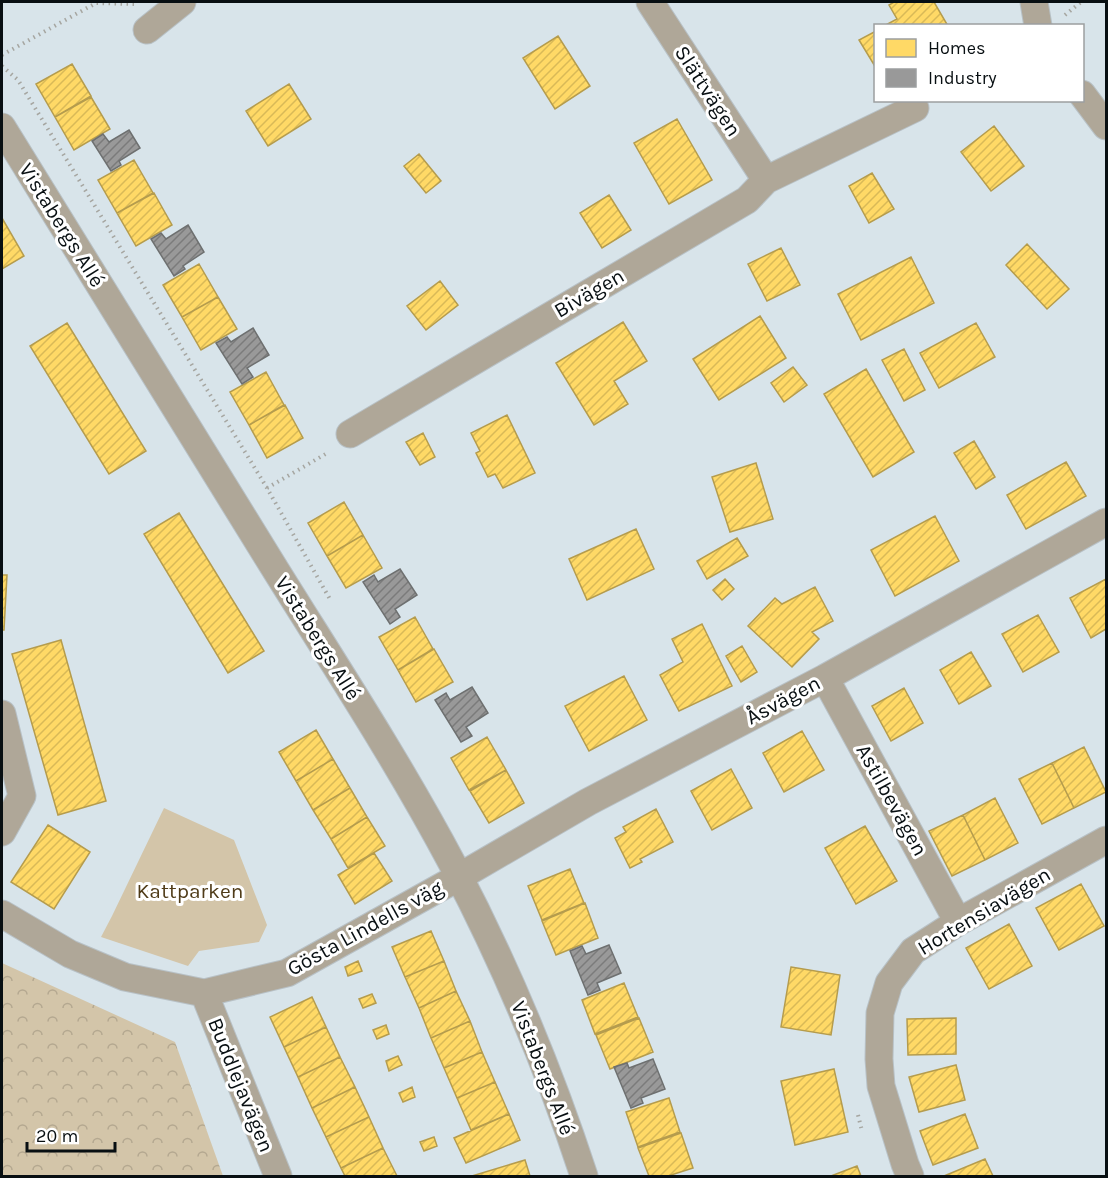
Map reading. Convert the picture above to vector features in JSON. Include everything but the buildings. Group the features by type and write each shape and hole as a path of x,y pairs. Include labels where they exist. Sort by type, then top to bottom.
{"street":[{"path":"147,30 182,2"},
{"name":"Slättvägen","path":"650,2 766,180"},
{"path":"1034,2 1038,24"},
{"path":"1084,95 1107,126"},
{"name":"Bivägen","path":"350,434 747,200 766,180 915,108"},
{"name":"Vistabergs Allé","path":"2,127 377,733 425,815 459,877 521,1009 562,1111 584,1176"},
{"name":"Åsvägen","path":"459,877 588,802 825,678 1107,522"},
{"name":"Astilbevägen","path":"825,678 958,922"},
{"path":"2,714 22,796 4,824"},
{"name":"Hortensiavägen","path":"910,1176 881,1086 880,1012 889,982 913,951 958,922 1107,840"},
{"name":"Gösta Lindells väg","path":"2,914 70,954 125,977 204,993 287,973 459,877"},
{"name":"Buddlejavägen","path":"204,993 278,1176"}],"path":[{"path":"2,55 96,3 147,6 147,30"},
{"path":"2,66 18,80 267,488 335,607"},
{"path":"267,488 332,450 350,434"}],"green space":[{"name":"Kattparken","path":"164,808 234,840 267,925 259,942 199,951 188,966 101,937"},
{"path":"2,963 175,1042 223,1176 2,1176"}]}
